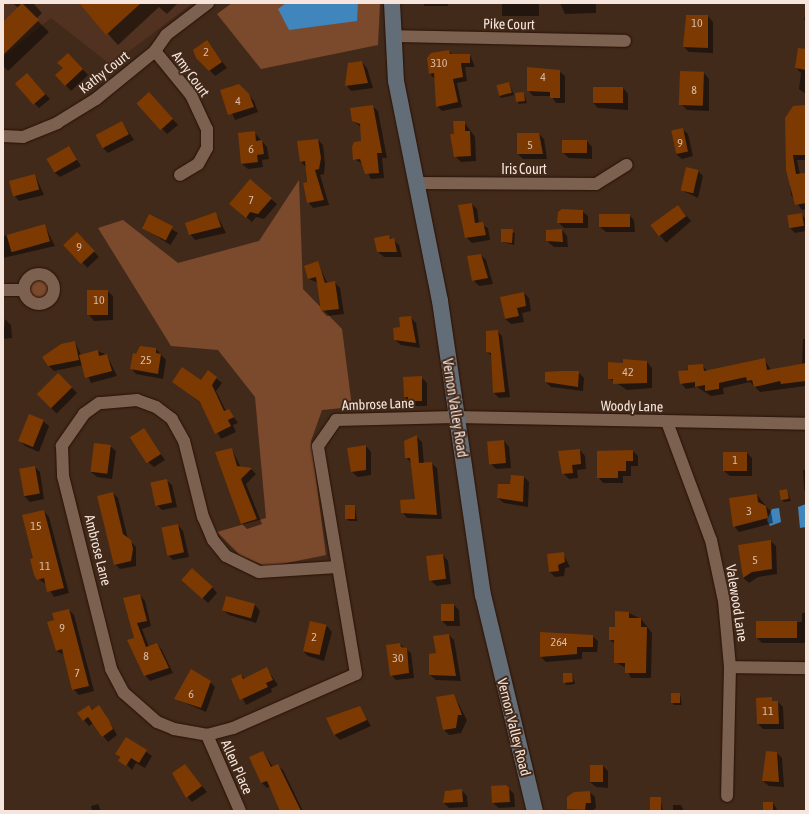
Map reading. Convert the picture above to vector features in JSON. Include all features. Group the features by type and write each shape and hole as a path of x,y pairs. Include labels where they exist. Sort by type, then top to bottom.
{"main road":[{"name":"Vernon Valley Road","path":"392,3 392,36 396,81 440,301 483,595 535,811"}],"street":[{"name":"Kathy Court","path":"3,136 23,137 57,123 96,99 155,51 166,35 208,3"},
{"name":"Pike Court","path":"392,36 625,41"},
{"name":"Amy Court","path":"155,51 191,95 206,129 208,148 198,164 180,175"},
{"name":"Iris Court","path":"416,183 596,184 627,165"},
{"path":"3,290 23,290"},
{"name":"Ambrose Lane","path":"337,567 259,572 226,556 213,540 203,517 184,441 172,419 156,407 137,400 100,403 84,414 72,429 62,446 63,476 111,669 124,692 157,722 174,729 206,735 233,728 356,674 318,446 336,420 456,417"},
{"name":"Woody Lane","path":"456,417 806,424"},
{"name":"Valewood Lane","path":"667,422 713,548 727,622 730,667 727,796"},
{"path":"730,667 806,668"},
{"name":"Allen Place","path":"206,735 240,811"}],"shaded area":[{"path":"3,3 193,3 111,65 51,18 3,57"},
{"path":"232,3 380,3 378,45 261,69 217,14"},
{"path":"299,180 303,289 342,329 352,407 322,410 311,441 326,555 267,567 240,555 217,532 266,518 255,397 218,350 171,346 98,228 123,220 178,263 259,241"},
{"path":"39,276 48,280 52,289 48,298 39,302 30,298 26,289 30,280"}],"water":[{"path":"286,3 358,3 357,21 289,30 278,9"},
{"path":"806,504 806,527 800,528 798,507"},
{"path":"779,508 781,522 770,526 767,520 772,509"}],"building":[{"path":"22,3 39,20 3,55 3,22"},
{"path":"79,3 141,3 106,35"},
{"path":"686,15 708,15 708,48 683,47"},
{"path":"207,40 222,62 209,71 196,58 193,50"},
{"path":"798,48 806,49 806,70 795,68"},
{"path":"449,50 450,54 470,54 470,63 461,63 463,77 453,79 458,102 436,107 434,73 429,74 427,58 431,53"},
{"path":"68,53 83,69 65,86 55,75 63,68 57,63"},
{"path":"362,61 368,83 345,86 348,63"},
{"path":"527,67 560,70 560,98 550,98 550,92 527,91"},
{"path":"680,71 704,72 703,106 679,105"},
{"path":"27,73 45,94 33,105 15,83"},
{"path":"509,82 512,93 499,96 496,85"},
{"path":"239,84 249,94 254,107 228,115 220,90"},
{"path":"593,87 623,87 623,103 593,103"},
{"path":"149,92 173,119 160,130 136,103"},
{"path":"524,92 525,101 516,102 515,93"},
{"path":"373,105 382,153 377,153 379,173 365,174 360,159 353,160 352,147 354,142 361,141 360,124 352,121 350,108"},
{"path":"806,105 806,155 793,155 796,174 805,173 806,203 795,205 786,170 785,118 793,106"},
{"path":"122,121 129,134 103,148 96,135"},
{"path":"453,121 465,121 465,131 470,131 471,156 454,157 450,134 454,134"},
{"path":"683,128 688,151 676,154 671,130"},
{"path":"255,131 256,141 262,140 264,154 257,155 258,162 241,164 238,133"},
{"path":"517,133 539,133 543,154 517,154"},
{"path":"318,139 321,158 319,169 315,170 324,200 307,203 303,183 307,182 305,161 300,162 297,141"},
{"path":"562,140 587,140 587,153 562,153"},
{"path":"69,146 77,160 54,173 46,159"},
{"path":"686,167 699,170 693,193 681,190"},
{"path":"35,174 39,189 13,196 9,181"},
{"path":"250,179 272,198 258,214 250,212 246,218 229,204"},
{"path":"472,203 475,223 483,222 486,235 465,238 458,205"},
{"path":"678,205 686,216 659,236 650,225"},
{"path":"562,209 583,210 583,223 557,223 558,212"},
{"path":"216,212 221,227 189,235 185,223"},
{"path":"802,213 804,226 789,228 787,215"},
{"path":"149,214 173,226 166,241 142,228"},
{"path":"599,214 630,214 630,227 599,227"},
{"path":"45,224 50,241 12,252 7,235"},
{"path":"501,229 513,229 512,243 501,242"},
{"path":"562,229 563,242 546,241 546,230"},
{"path":"77,232 95,251 81,264 63,245"},
{"path":"389,235 390,239 394,238 397,252 377,252 374,238"},
{"path":"481,254 488,278 472,281 467,256"},
{"path":"318,261 325,283 335,281 339,309 321,311 316,277 308,279 304,266"},
{"path":"87,290 108,290 108,315 87,315"},
{"path":"524,292 526,306 517,308 519,316 505,319 500,297"},
{"path":"411,316 416,343 394,340 393,328 400,327 399,317"},
{"path":"498,330 505,392 493,393 491,353 486,352 486,331"},
{"path":"75,341 79,360 48,366 42,357 61,344"},
{"path":"140,346 156,348 156,353 161,354 158,374 130,369 133,353 136,354"},
{"path":"98,350 99,356 107,354 112,371 85,378 79,355"},
{"path":"765,358 767,370 806,363 806,381 781,384 780,381 754,387 752,380 747,381 746,377 719,383 719,389 705,391 705,385 695,387 695,382 680,384 678,371 688,370 688,365 703,364 704,371"},
{"path":"623,359 647,361 647,383 613,384 613,379 608,379 608,362 623,363"},
{"path":"182,367 201,380 208,370 217,377 212,385 224,411 229,409 234,417 228,420 231,426 215,434 200,402 172,382"},
{"path":"579,371 578,387 545,382 545,372"},
{"path":"58,373 72,387 51,408 37,394"},
{"path":"422,376 422,401 408,401 408,397 404,397 403,377"},
{"path":"29,414 44,420 33,447 18,441"},
{"path":"144,428 161,454 147,463 130,437"},
{"path":"417,435 419,463 432,462 437,515 401,513 400,500 415,499 410,458 405,458 404,441"},
{"path":"504,440 506,463 489,464 487,441"},
{"path":"94,443 111,445 107,474 90,472"},
{"path":"366,445 366,470 351,472 347,448"},
{"path":"232,448 237,466 252,468 241,479 257,519 241,524 215,452"},
{"path":"580,449 581,464 572,465 573,473 562,474 558,451"},
{"path":"633,450 633,461 626,461 626,471 618,471 618,478 597,478 597,451"},
{"path":"723,452 747,452 747,471 723,471"},
{"path":"35,466 40,494 24,496 19,469"},
{"path":"511,475 524,476 523,502 497,498 498,484 510,484"},
{"path":"167,479 172,502 155,506 150,483"},
{"path":"787,489 789,499 781,500 779,491"},
{"path":"113,492 123,534 131,540 133,549 131,561 114,565 97,496"},
{"path":"757,494 758,502 766,506 768,518 733,527 729,498"},
{"path":"345,505 355,505 355,519 345,519"},
{"path":"44,510 64,588 47,592 44,578 37,580 34,575 30,559 33,558 22,515"},
{"path":"178,524 184,552 167,556 161,528"},
{"path":"771,540 772,569 752,572 743,578 738,545"},
{"path":"564,552 565,562 558,565 559,571 549,572 547,554"},
{"path":"443,554 446,579 429,581 426,556"},
{"path":"192,568 213,587 202,599 181,580"},
{"path":"140,594 147,621 137,623 146,647 157,643 169,668 144,676 127,640 134,638 123,598"},
{"path":"226,596 255,604 251,618 222,610"},
{"path":"441,604 454,604 454,621 441,621"},
{"path":"69,609 89,686 72,690 62,649 56,651 47,622 54,620 52,613"},
{"path":"615,611 629,612 629,618 641,618 641,627 647,627 646,673 625,673 625,663 614,663 614,640 609,640 609,627 615,627"},
{"path":"310,621 327,625 320,655 303,651"},
{"path":"756,621 797,621 797,638 756,638"},
{"path":"540,632 593,635 593,647 577,647 577,654 540,657"},
{"path":"449,634 456,676 429,675 429,654 436,653 433,636"},
{"path":"400,643 401,647 407,648 409,673 390,676 386,645"},
{"path":"267,667 273,680 266,683 268,687 240,700 231,679 241,674 243,679"},
{"path":"191,669 211,681 201,708 174,699"},
{"path":"563,673 572,673 573,682 563,683"},
{"path":"671,693 680,693 680,703 671,703"},
{"path":"454,694 462,715 458,715 456,728 443,730 436,697"},
{"path":"772,697 772,701 778,701 779,724 757,724 756,698"},
{"path":"89,705 92,710 99,705 113,729 102,737 88,717 83,721 77,713"},
{"path":"360,706 367,720 334,735 326,718"},
{"path":"126,737 147,750 139,763 131,758 126,766 118,761 120,757 115,754"},
{"path":"263,751 271,767 278,764 301,811 280,811 267,781 261,783 249,757"},
{"path":"766,751 777,752 779,782 762,781"},
{"path":"185,764 202,786 186,798 172,773"},
{"path":"590,765 603,765 603,782 590,782"},
{"path":"506,785 509,788 510,802 492,803 491,786"},
{"path":"462,789 463,802 443,803 445,791"},
{"path":"590,791 591,803 586,803 585,810 567,809 567,797 574,792"},
{"path":"650,797 661,797 661,810 650,810"},
{"path":"763,802 773,802 773,811 763,811"}]}
